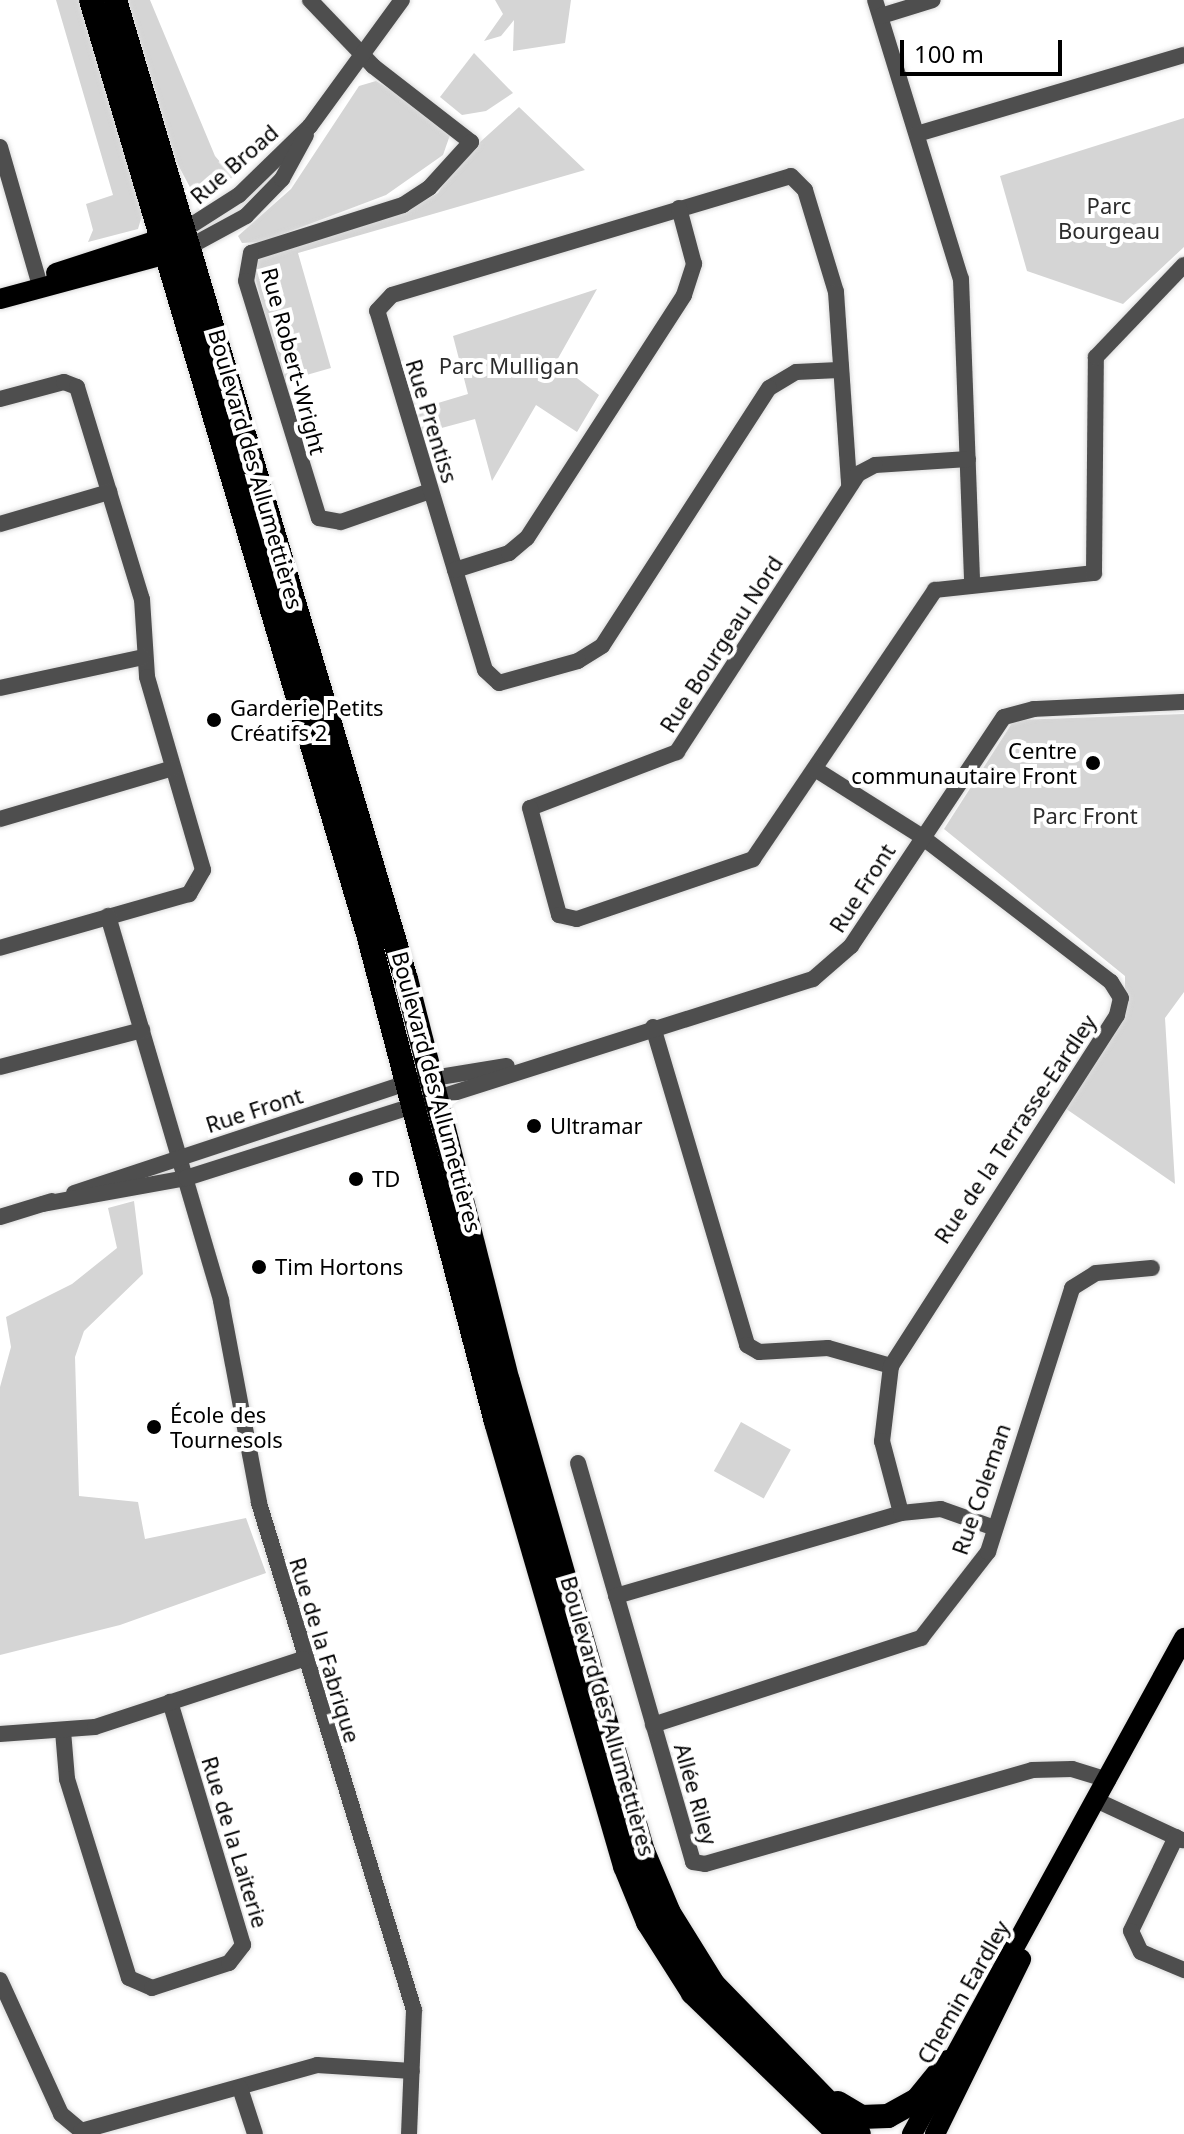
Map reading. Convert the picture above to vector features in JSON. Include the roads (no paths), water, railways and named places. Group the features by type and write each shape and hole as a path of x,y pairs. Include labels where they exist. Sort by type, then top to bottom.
{"highway":[{"name":"Boulevard des Allumettières","path":"91,0 175,243"},
{"name":"Boulevard des Allumettières","path":"115,0 175,243 653,1879 713,1984 839,2134"},
{"path":"797,2084 852,2113 875,2119 917,2100 948,2062"},
{"name":"Boulevard des Allumettières","path":"797,2084 859,2134"},
{"path":"797,2084 822,2134"}],"main road":[{"path":"0,297 175,243"},
{"name":"Chemin Eardley","path":"935,2134 1059,1875 1184,1638"},
{"name":"Chemin Eardley","path":"912,2134 948,2062 1059,1875"}],"street":[{"path":"310,0 361,55"},
{"name":"Rue Broad","path":"175,243 239,195 310,126 402,0"},
{"path":"933,0 878,8 961,279 972,582"},
{"name":"Rue Robert-Wright","path":"361,55 471,142 429,188 403,205 261,248 244,262 319,518 341,522 430,491"},
{"path":"917,134 1184,55"},
{"path":"0,147 40,284"},
{"name":"Rue Prentiss","path":"839,370 796,372 769,388 608,637 588,657 492,681 378,320 380,303 679,208 797,178 836,292 849,485"},
{"path":"455,570 509,553 527,538 684,295 694,264 679,208"},
{"name":"Rue Bourgeau Nord","path":"968,459 875,465 849,485 677,752 530,808 555,908 577,919 743,866 815,769 923,602 943,586 1094,573 1096,357 1184,265"},
{"path":"0,399 64,382 77,387 142,599 143,657 202,863 201,883 189,894 0,948"},
{"path":"0,524 109,492"},
{"path":"2,683 143,657"},
{"name":"Rue Front","path":"0,1217 180,1158 423,1089 528,1064 824,972 851,946 921,836 1004,717 1034,709 1184,702"},
{"path":"0,819 173,768"},
{"name":"Rue de la Terrasse-Eardley","path":"815,769 921,836 1111,982 1121,1004 891,1366 882,1441 901,1513"},
{"name":"Rue de la Fabrique","path":"108,916 221,1301 259,1503 303,1659 414,2010 409,2134"},
{"path":"653,1027 747,1345 759,1352 828,1348 891,1366"},
{"path":"0,1067 142,1030"},
{"name":"Rue Front","path":"43,1204 186,1178 423,1089"},
{"name":"Rue Coleman","path":"653,1725 913,1643 978,1568 995,1528 1072,1288 1096,1273 1152,1268"},
{"name":"Allée Riley","path":"578,1463 653,1725 699,1864 1032,1770 1072,1769 1108,1780"},
{"path":"616,1596 901,1513 941,1509 995,1528"},
{"path":"0,1734 63,1731 170,1702 303,1659"},
{"name":"Rue de la Laiterie","path":"63,1731 67,1779 129,1978 152,1988 229,1963 243,1945 170,1702"},
{"path":"1098,1801 1180,1839 1131,1931 1141,1952 1184,1970"},
{"path":"0,1980 15,2024 73,2129 90,2132 317,2065 412,2071"},
{"path":"240,2088 255,2134"}],"place":[{"name":"Garderie Petits Créatifs 2","path":"214,720"},
{"name":"Centre communautaire Front","path":"1093,763"},
{"name":"Ultramar","path":"534,1126"},
{"name":"TD","path":"356,1179"},
{"name":"Tim Hortons","path":"259,1267"},
{"name":"École des Tournesols","path":"154,1427"}],"park label":[{"name":"Parc Bourgeau","path":"1109,218"},
{"name":"Parc Mulligan","path":"509,366"},
{"name":"Parc Front","path":"1085,816"}]}
